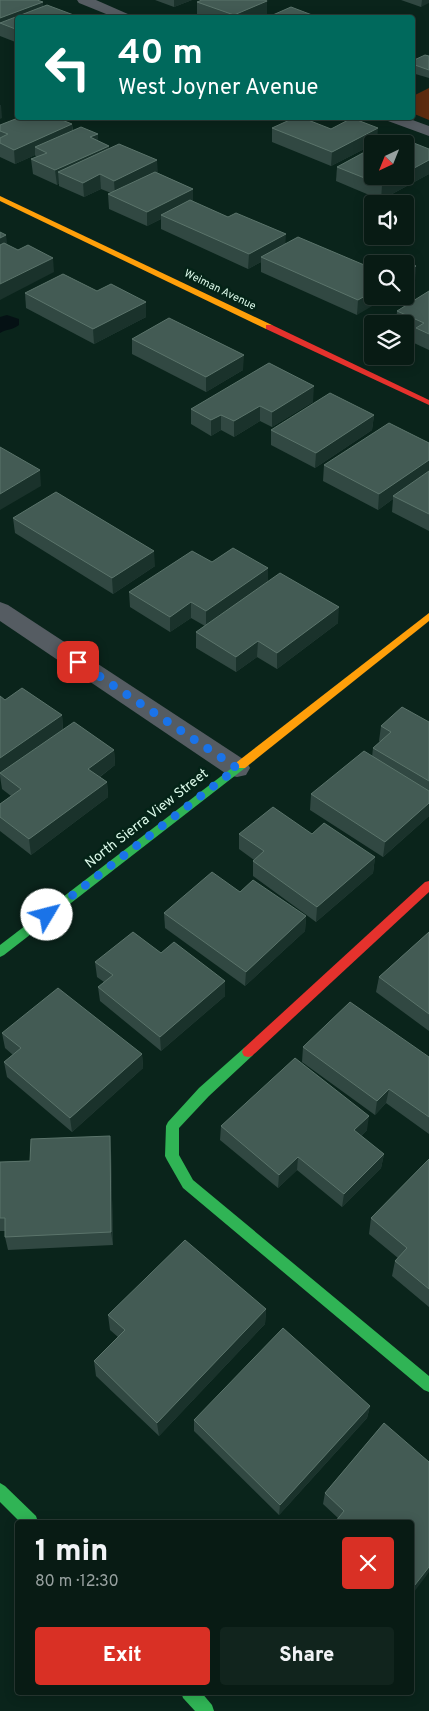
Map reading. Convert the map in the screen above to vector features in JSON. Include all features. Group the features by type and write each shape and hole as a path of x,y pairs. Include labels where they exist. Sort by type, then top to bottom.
{"street":[{"path":"84,0 122,15"},
{"path":"399,120 429,131"},
{"name":"Weiman Avenue","path":"0,198 429,403"},
{"path":"0,610 237,768"},
{"name":"North Sierra View Street","path":"0,952 429,616"},
{"path":"429,886 204,1092 173,1126 172,1156 188,1184 429,1385"},
{"path":"0,1491 28,1520"},
{"path":"192,1695 206,1711"}],"shaded area":[{"path":"429,88 429,120 415,114 415,95"},
{"path":"7,315 19,319 19,325 0,333 0,317"}],"building":[{"path":"0,0 37,0 43,2 0,18"},
{"path":"202,0 267,1 234,15 197,2"},
{"path":"47,5 74,15 21,15"},
{"path":"291,7 312,15 273,15"},
{"path":"15,17 15,29 0,23"},
{"path":"425,55 429,56 429,70 415,65 415,60"},
{"path":"15,119 62,120 72,124 14,150 0,143 0,138 8,134 0,131 0,125"},
{"path":"290,120 308,120 331,129 348,120 357,120 378,128 332,152 272,128"},
{"path":"81,127 98,134 90,137 109,146 55,170 31,159 47,153 35,147"},
{"path":"414,143 429,149 429,160 414,168"},
{"path":"119,144 157,160 114,181 100,174 83,183 58,172"},
{"path":"364,152 364,178 337,167"},
{"path":"155,172 193,189 147,212 108,194"},
{"path":"190,200 228,217 236,213 286,234 249,254 161,215"},
{"path":"0,232 6,235 0,238"},
{"path":"298,237 364,265 364,297 358,300 261,257"},
{"path":"4,243 18,250 28,245 53,258 0,284 0,245"},
{"path":"63,274 97,291 111,284 146,302 93,329 25,293"},
{"path":"429,291 429,334 416,328 424,323 414,319 414,315 406,315 397,311 407,305 414,305 414,300"},
{"path":"169,318 244,355 206,377 132,339"},
{"path":"269,363 314,386 272,412 260,406 234,421 221,415 211,420 191,409"},
{"path":"330,393 374,415 316,453 271,430"},
{"path":"389,423 429,443 429,460 379,494 324,465"},
{"path":"0,447 40,470 0,494"},
{"path":"429,471 429,514 393,496"},
{"path":"56,492 154,551 112,578 13,518"},
{"path":"233,548 268,568 206,611 191,602 170,617 129,592 192,551 212,562"},
{"path":"280,573 339,607 277,653 258,641 236,657 196,632"},
{"path":"22,688 62,715 0,758 0,696 5,700"},
{"path":"402,707 429,722 429,781 373,748 391,732 381,726"},
{"path":"74,722 114,750 88,769 107,782 29,839 0,817 0,804 21,789 0,773"},
{"path":"364,751 429,791 429,803 385,842 311,794"},
{"path":"273,807 312,834 324,823 375,857 317,907 253,861 264,851 239,834"},
{"path":"212,872 240,892 253,880 306,916 246,972 164,913"},
{"path":"133,932 161,953 174,942 225,981 160,1037 98,987 113,975 95,962"},
{"path":"429,932 429,1014 379,977"},
{"path":"58,988 142,1054 70,1118 4,1062 21,1048 2,1033"},
{"path":"350,1002 429,1057 429,1117 389,1089 377,1101 303,1047"},
{"path":"295,1058 369,1116 354,1130 384,1154 344,1194 298,1157 279,1175 221,1126"},
{"path":"110,1136 111,1232 5,1237 5,1218 0,1218 0,1162 30,1161 31,1139"},
{"path":"429,1159 429,1289 395,1261 407,1248 371,1218"},
{"path":"185,1240 266,1309 157,1423 94,1361 125,1330 108,1315"},
{"path":"283,1328 370,1406 280,1505 194,1420"},
{"path":"384,1423 429,1462 429,1567 414,1586 414,1520 337,1520 344,1511 325,1493"}],"traffic: fast":[{"path":"0,952 241,765"},
{"path":"248,1052 204,1092 173,1126 172,1156 188,1184 429,1385"},
{"path":"0,1491 28,1520"},
{"path":"192,1695 206,1711"}],"traffic: slow":[{"path":"0,198 269,327"},
{"path":"241,765 429,616"}],"traffic: jam":[{"path":"269,327 429,403"},
{"path":"248,1052 429,885"}],"route":[{"path":"47,915 237,768 78,662"}]}
